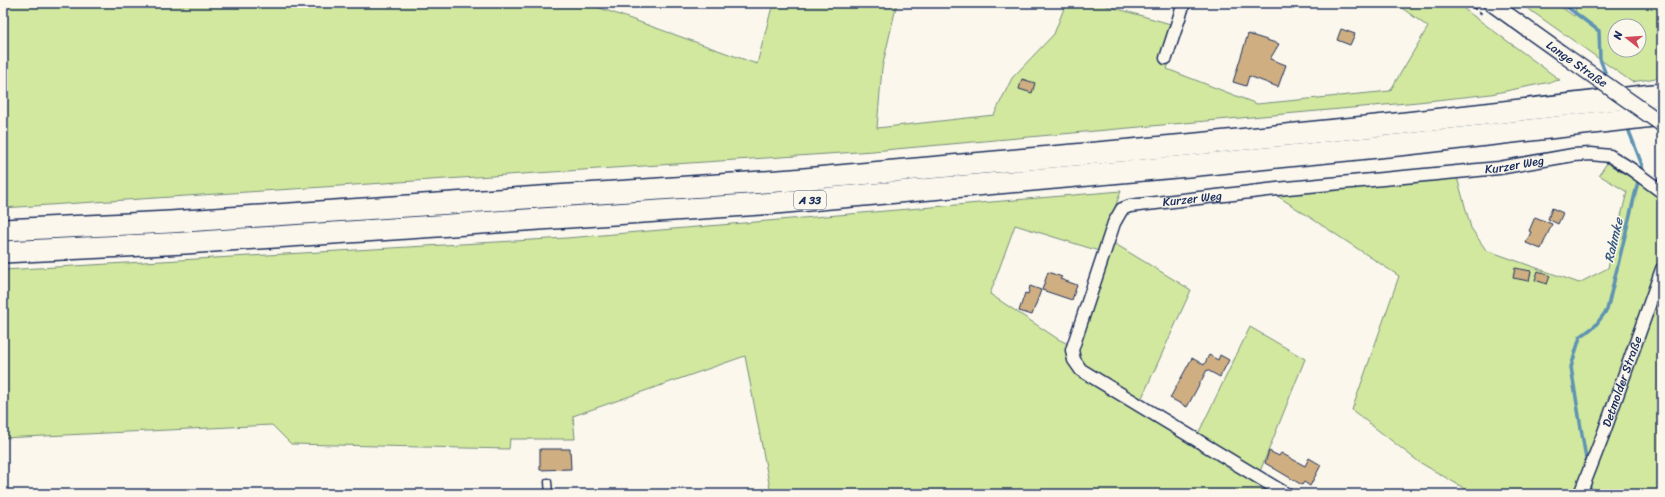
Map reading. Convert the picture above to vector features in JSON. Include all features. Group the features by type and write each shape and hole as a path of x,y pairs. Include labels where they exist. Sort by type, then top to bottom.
{"highway":[{"name":"A 33","path":"3,230 170,222 792,180 1186,145 1662,94"},
{"name":"A 33","path":"3,252 185,243 775,203 1188,166 1416,143 1662,115"}],"street":[{"path":"1166,58 1184,3"},
{"name":"Lange Straße","path":"1491,3 1662,124"},
{"name":"Kurzer Weg","path":"1286,494 1081,370 1074,360 1072,350 1114,223 1122,209 1130,206 1277,190 1499,168 1591,154 1610,156 1662,192"},
{"name":"Detmolder Straße","path":"1582,491 1662,269"}],"lane":[{"path":"548,482 550,494"}],"green space":[{"path":"3,3 586,3 757,64 773,3 897,3 882,68 877,128 994,115 1012,78 1054,34 1066,3 1097,3 1181,27 1167,69 1257,104 1390,91 1428,27 1395,3 1456,3 1560,80 1491,94 1418,102 873,151 3,208"},
{"path":"1520,3 1555,3 1574,16 1576,9 1567,3 1662,3 1662,77 1632,82"},
{"path":"1607,163 1662,197 1662,494 1474,494 1419,462 1352,410 1399,276 1276,195 1457,177 1471,228 1486,250 1579,283 1608,268 1627,192 1599,175"},
{"path":"1121,191 1099,251 1015,225 990,294 1068,344 1066,355 1076,373 1273,494 771,494 745,356 573,416 575,439 510,439 509,449 291,444 272,425 3,438 3,270 567,238"},
{"path":"1112,242 1191,290 1140,402 1088,369 1079,360 1077,352"},
{"path":"1250,327 1305,359 1259,474 1197,436"}],"building":[{"path":"1341,29 1355,34 1350,45 1337,40"},
{"path":"1248,34 1279,44 1270,59 1286,65 1278,87 1249,76 1246,86 1233,82"},
{"path":"1022,79 1035,83 1032,93 1019,89"},
{"path":"1552,208 1563,213 1558,224 1548,219"},
{"path":"1535,217 1552,224 1541,249 1526,243"},
{"path":"1515,268 1531,271 1529,281 1513,278"},
{"path":"1538,271 1550,276 1547,284 1535,280"},
{"path":"1048,272 1062,277 1060,279 1077,285 1072,300 1042,290"},
{"path":"1030,286 1041,290 1032,315 1019,311 1025,293 1028,294"},
{"path":"1209,355 1218,360 1220,355 1229,360 1220,377 1207,370 1187,407 1170,398 1192,358 1204,365"},
{"path":"540,449 570,449 571,469 540,470"},
{"path":"1269,451 1279,456 1281,453 1305,466 1309,458 1321,465 1310,486 1304,482 1302,485 1265,463"}],"waterway":[{"name":"Rahmke","path":"1562,3 1599,31 1600,59 1608,80"},
{"name":"Rahmke","path":"1587,465 1571,367 1580,337 1595,326 1607,310 1642,165 1627,126"},
{"name":"Rahmke","path":"1589,481 1591,494"}]}
